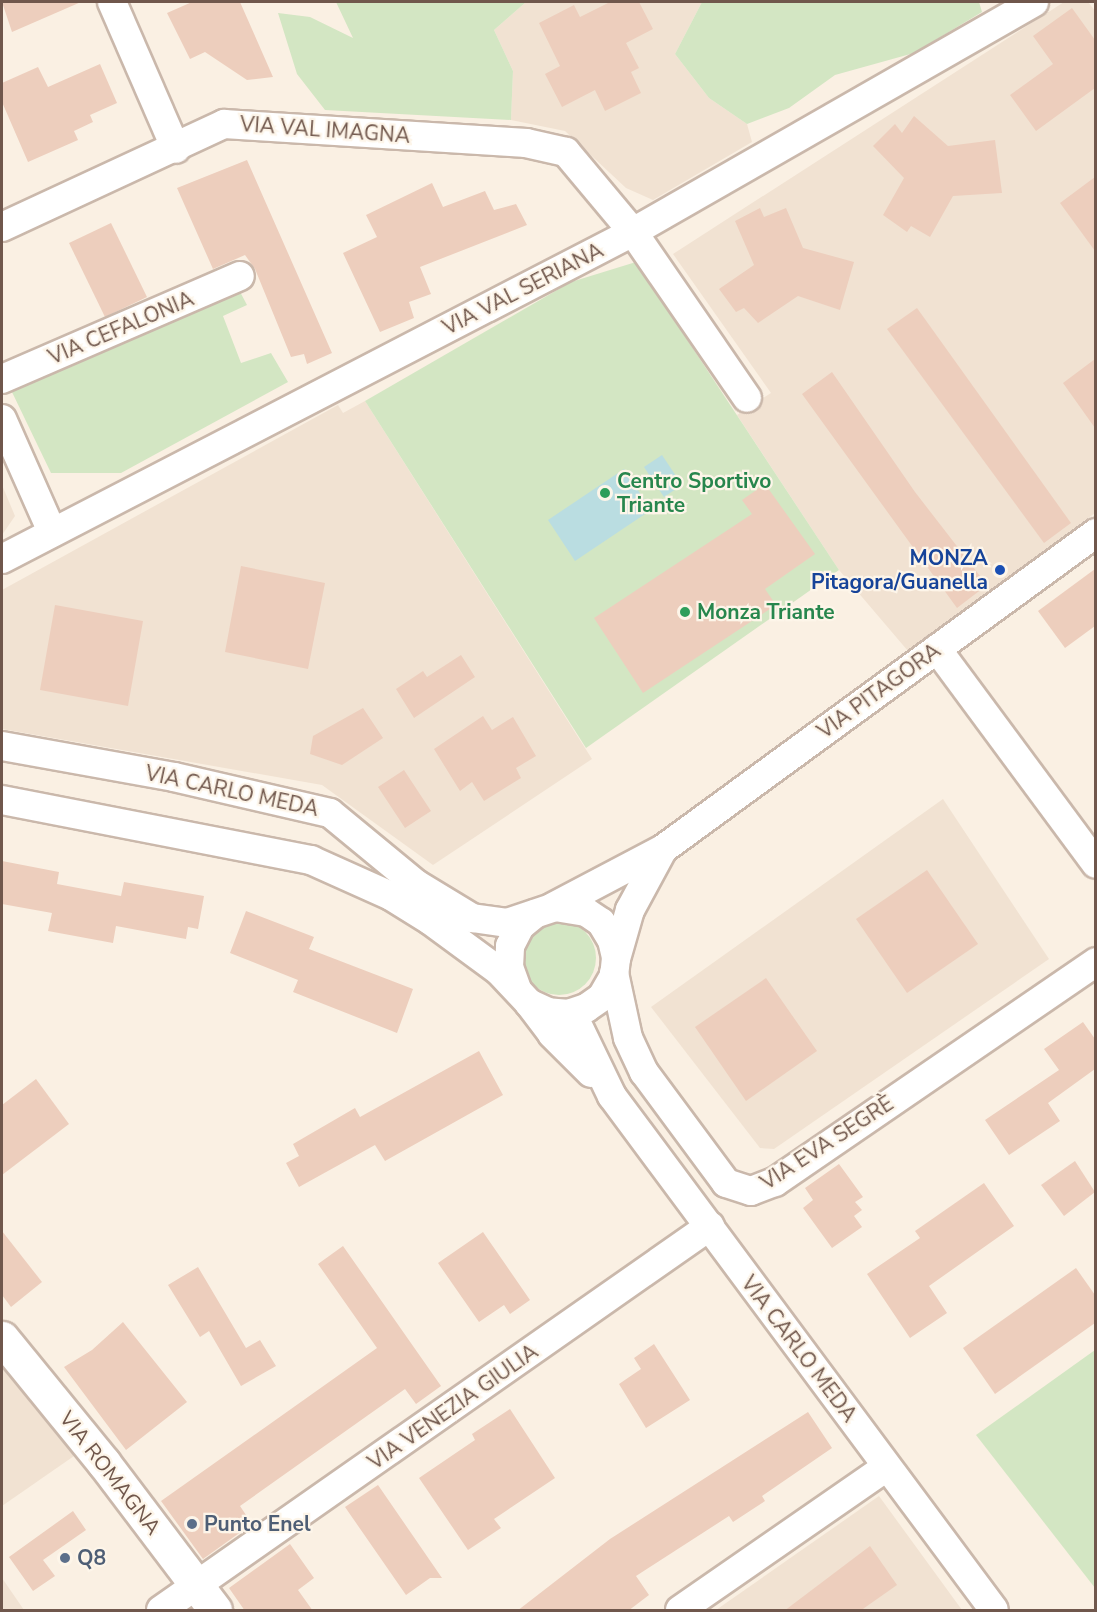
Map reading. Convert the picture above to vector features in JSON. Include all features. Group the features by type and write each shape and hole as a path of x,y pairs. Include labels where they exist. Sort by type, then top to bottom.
{"street":[{"path":"112,2 176,148"},
{"name":"VIA VAL SERIANA","path":"2,559 633,232 1034,2"},
{"name":"VIA VAL IMAGNA","path":"2,227 224,124 526,143 567,152 633,232 747,398"},
{"name":"VIA CEFALONIA","path":"2,379 240,276"},
{"path":"2,419 52,532"},
{"name":"VIA PITAGORA","path":"544,910 663,849 1095,533"},
{"path":"937,650 1095,864"},
{"name":"VIA CARLO MEDA","path":"2,746 174,777 330,813 417,884 462,914 500,923 544,910 575,908 595,917 609,934 615,967"},
{"name":"VIA CARLO MEDA","path":"2,800 311,860 413,910 494,967 523,996 552,1034 606,1086 885,1468 994,1611"},
{"name":"VIA PITAGORA","path":"615,967 630,910 663,849"},
{"name":"VIA CARLO MEDA","path":"544,910 520,926 510,946 509,970 523,996 548,1012 572,1013 606,1086"},
{"name":"VIA EVA SEGRÈ","path":"615,967 628,1038 644,1072 726,1183 751,1191 775,1182 1095,962"},
{"path":"572,1013 596,1002 615,967"},
{"name":"VIA VENEZIA GIULIA","path":"161,1611 206,1599 710,1226"},
{"name":"VIA ROMAGNA","path":"2,1338 104,1463 206,1599"},
{"path":"680,1611 885,1468"}],"shaded area":[{"path":"526,2 702,2 675,54 709,98 747,124 752,142 653,200 626,188 565,131 511,120 513,71 494,30"},
{"path":"1064,2 1088,2 1096,12 1095,513 908,651 839,570 737,415 771,393 673,254"},
{"path":"365,401 592,759 433,865 322,785 2,729 2,590 338,405 343,413"},
{"path":"2,485 15,516 2,535"},
{"path":"943,799 1049,959 774,1149 760,1148 651,1007"},
{"path":"2,1363 74,1456 2,1506"},
{"path":"879,1496 962,1610 716,1610"},
{"path":"2,1578 24,1610 2,1610"}],"green space":[{"path":"336,2 526,2 494,30 513,71 511,120 325,110 297,74 278,13 310,17 353,38"},
{"path":"702,2 979,2 982,12 914,53 835,75 789,108 747,124 709,98 675,54"},
{"name":"Centro Sportivo Triante","path":"636,262 839,570 586,748 365,401 571,282"},
{"path":"238,288 247,305 223,316 241,363 271,353 288,382 121,473 51,473 11,390"},
{"path":"552,921 566,921 580,927 590,937 596,951 596,965 590,979 580,989 566,995 552,995 538,989 528,979 522,965 522,951 528,937 538,927"},
{"path":"1095,1350 1095,1588 976,1435"}],"water":[{"path":"662,455 682,485 664,497 644,467"},
{"path":"624,469 651,510 575,561 548,520"}],"building":[{"path":"2,2 81,2 12,32"},
{"path":"192,2 240,2 273,77 247,80 205,52 190,59 167,13"},
{"path":"610,2 639,2 653,29 626,43 639,68 631,72 641,93 605,111 595,90 562,107 545,74 560,66 539,23 574,5 580,17"},
{"path":"1072,8 1095,40 1095,88 1036,131 1010,95 1053,64 1033,36"},
{"path":"100,64 117,103 90,115 93,122 74,131 78,140 28,162 2,102 2,83 38,67 48,87"},
{"path":"914,116 948,146 995,140 1002,193 953,196 930,237 911,226 907,232 883,215 904,178 873,146 895,124 902,133"},
{"path":"247,160 332,353 307,364 304,354 291,357 255,269 245,255 213,269 177,188"},
{"path":"1095,177 1095,251 1060,203"},
{"path":"432,183 443,207 485,191 494,210 516,204 527,225 420,267 431,294 409,302 414,318 380,332 343,253 377,237 366,215"},
{"path":"760,208 764,217 786,208 803,248 854,262 840,310 798,296 758,323 744,308 736,312 719,289 754,265 735,221"},
{"path":"111,223 147,297 105,317 69,243"},
{"path":"917,308 1071,523 1044,543 887,329"},
{"path":"1095,359 1095,428 1063,383"},
{"path":"832,372 915,492 987,585 957,608 802,394"},
{"name":"Monza Triante","path":"765,484 815,554 765,589 776,605 643,693 594,618 752,514 742,500"},
{"path":"241,566 325,583 308,669 225,652"},
{"path":"1095,569 1095,626 1065,648 1038,611"},
{"path":"55,605 143,621 128,706 40,690"},
{"path":"461,655 475,677 414,718 396,689 423,671 427,677"},
{"path":"363,708 383,738 342,765 310,754 313,736"},
{"path":"483,716 492,730 513,717 536,756 516,768 521,778 484,801 472,782 460,791 434,749"},
{"path":"404,770 431,811 405,828 378,787"},
{"path":"2,861 59,872 57,884 121,896 124,882 204,896 198,929 188,927 186,939 116,926 113,943 48,931 52,913 2,904"},
{"path":"927,870 978,944 907,993 856,919"},
{"path":"246,911 314,937 309,949 413,989 397,1033 293,992 298,980 230,953"},
{"path":"766,978 817,1051 746,1101 695,1027"},
{"path":"1083,1022 1095,1039 1095,1069 1048,1103 1060,1121 1009,1155 985,1120 1059,1070 1044,1049"},
{"path":"479,1051 503,1095 385,1161 375,1145 299,1187 286,1163 299,1156 293,1144 355,1108 360,1117"},
{"path":"36,1079 69,1124 2,1175 2,1105"},
{"path":"1075,1161 1095,1192 1064,1216 1041,1185"},
{"path":"839,1164 863,1197 855,1202 862,1210 854,1216 862,1227 832,1248 803,1208 813,1200 805,1188"},
{"path":"984,1183 1014,1226 929,1286 947,1313 910,1338 867,1274 920,1238 915,1231"},
{"path":"2,1231 42,1282 11,1307 2,1295"},
{"path":"483,1232 530,1300 510,1314 504,1305 479,1322 438,1263"},
{"path":"343,1246 441,1386 416,1404 405,1389 240,1506 252,1524 203,1559 161,1501 377,1348 318,1264"},
{"path":"198,1267 246,1348 260,1340 276,1366 241,1386 209,1331 200,1337 168,1285"},
{"path":"1076,1268 1095,1295 1095,1323 995,1394 963,1348"},
{"path":"123,1322 187,1402 126,1450 64,1367 92,1350"},
{"path":"654,1344 690,1400 646,1428 619,1384 641,1369 634,1358"},
{"path":"510,1409 555,1478 494,1519 501,1528 468,1550 419,1478 475,1440 472,1434"},
{"path":"808,1412 832,1448 762,1496 765,1501 733,1522 729,1516 636,1576 649,1595 628,1611 517,1611 610,1539"},
{"path":"378,1485 442,1578 430,1578 406,1595 345,1507"},
{"path":"73,1511 86,1530 43,1560 55,1576 33,1591 9,1557"},
{"path":"290,1544 314,1578 298,1590 313,1611 245,1611 229,1588"},
{"path":"870,1546 897,1585 860,1611 784,1611"}],"place":[{"name":"Centro Sportivo Triante","path":"605,493"},
{"name":"MONZA Pitagora/Guanella","path":"1000,570"},
{"name":"Monza Triante","path":"685,612"},
{"name":"Punto Enel","path":"192,1524"},
{"name":"Q8","path":"65,1558"}]}
